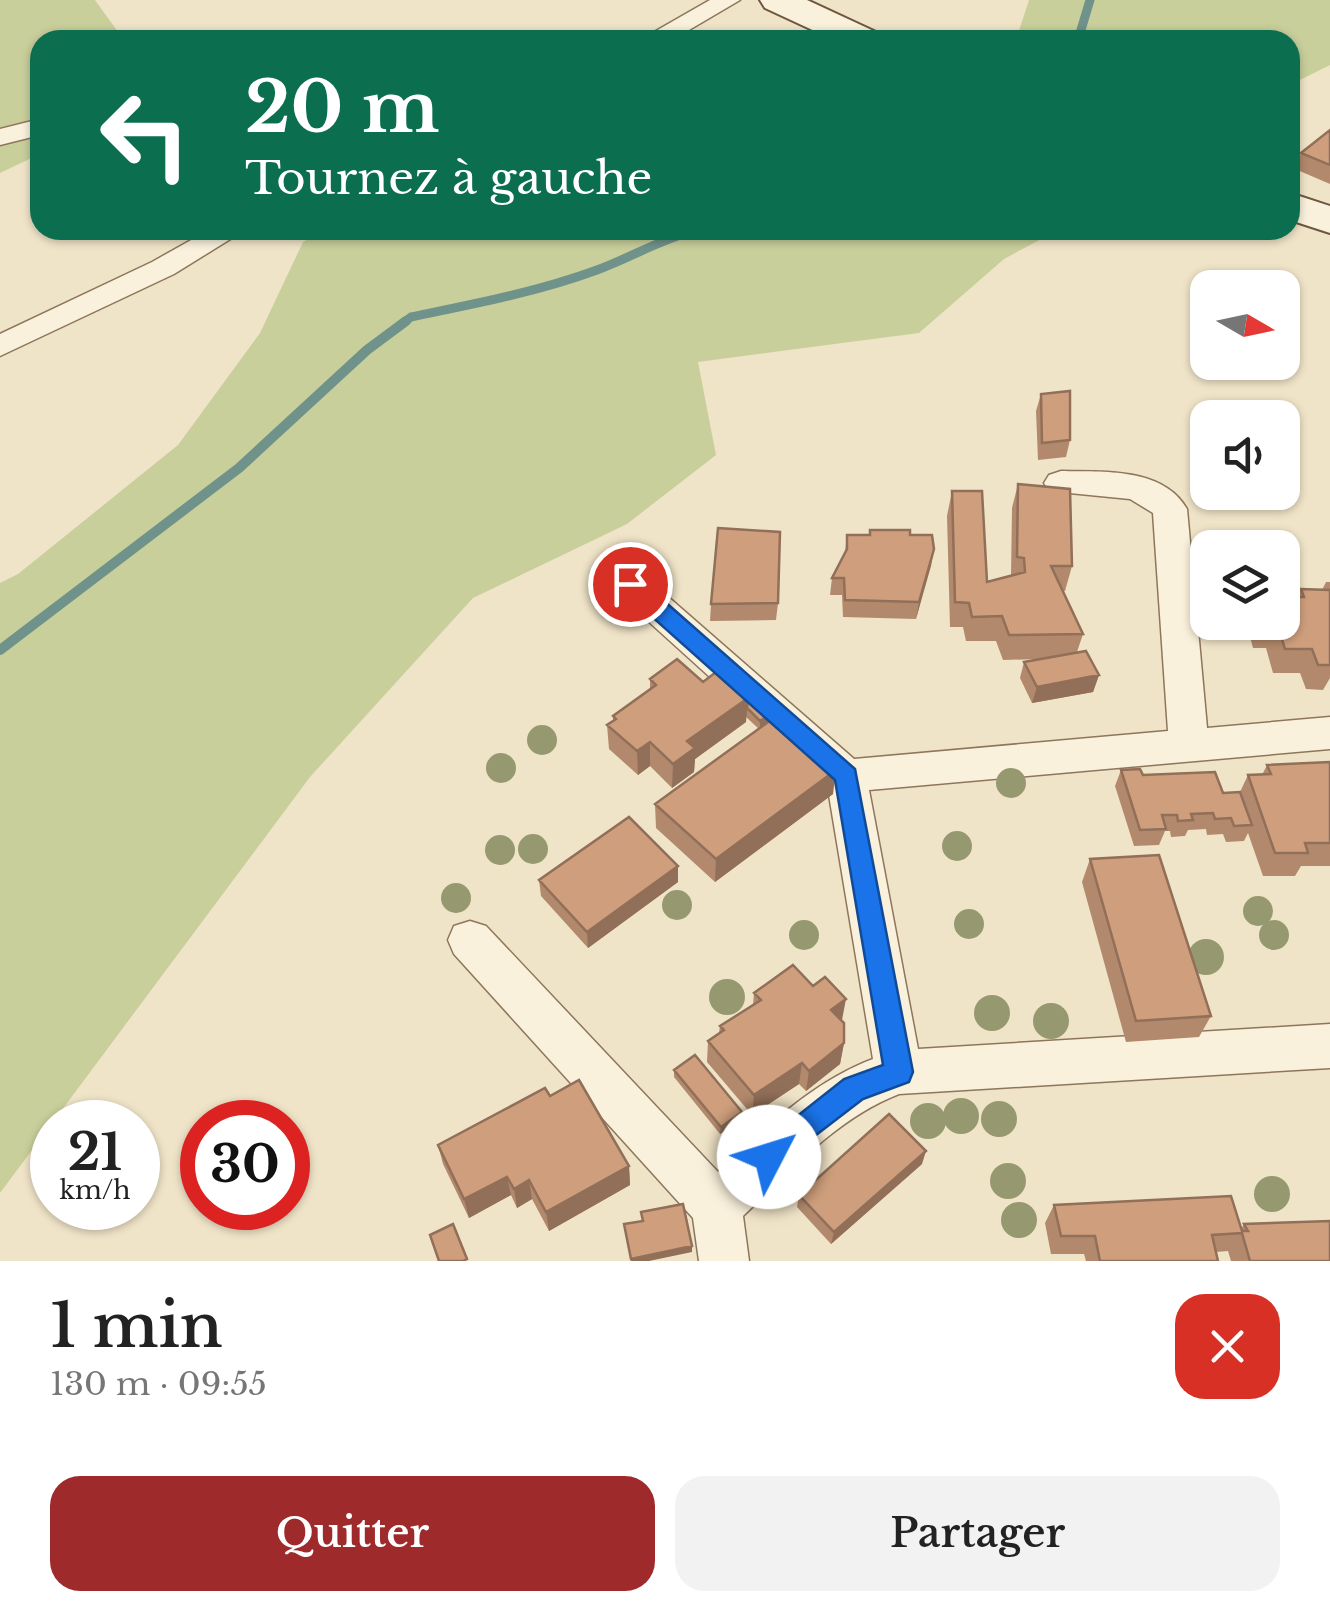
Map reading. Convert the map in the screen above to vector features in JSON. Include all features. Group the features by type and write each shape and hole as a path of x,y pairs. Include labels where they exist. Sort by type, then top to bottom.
{"main road":[{"path":"778,0 842,30"},
{"path":"1300,210 1330,220"}],"street":[{"path":"672,30 728,0"},
{"path":"0,137 30,130"},
{"path":"0,346 164,268 213,240"},
{"path":"1061,483 1133,486 1158,494 1170,509 1189,744"},
{"path":"630,584 846,776 899,1072"},
{"path":"846,776 1330,733"},
{"path":"470,940 716,1207 719,1260"},
{"path":"716,1207 791,1137 854,1089 899,1072 1330,1046"}],"green space":[{"path":"0,0 95,0 117,30 30,30 30,159 0,173"},
{"path":"1029,0 1330,0 1330,65 1300,80 1300,30 1019,30"},
{"path":"307,240 1039,240 1004,259 919,333 698,362 716,455 627,524 473,598 310,777 69,1100 30,1100 30,1153 0,1193 0,583 18,574 178,445 260,333"}],"building":[{"path":"1330,130 1330,165 1301,153"},
{"path":"1070,391 1070,440 1042,443 1041,394"},
{"path":"1018,484 1070,489 1072,566 1051,566 1083,634 1009,635 1002,616 972,617 969,603 955,602 952,491 982,491 987,582 1025,572 1024,558 1017,557"},
{"path":"718,528 780,532 778,603 711,604"},
{"path":"870,530 910,530 910,535 932,535 934,549 919,602 845,600 844,578 832,578 847,549 847,535 870,535"},
{"path":"1301,589 1330,590 1330,665 1318,665 1312,649 1285,649 1282,640 1300,640 1300,597 1304,597"},
{"path":"1086,651 1099,675 1037,687 1024,662"},
{"path":"677,659 703,682 716,672 748,698 687,741 695,748 673,764 650,742 637,751 607,725 616,719 613,716 656,685 650,679"},
{"path":"739,674 778,709 760,721 747,708 748,698 728,681"},
{"path":"775,717 836,770 716,859 655,804"},
{"path":"1330,762 1330,843 1305,843 1308,853 1275,853 1248,775 1271,774 1267,765"},
{"path":"1140,769 1143,775 1215,772 1223,793 1240,792 1252,825 1234,826 1231,818 1215,819 1213,813 1191,814 1193,820 1178,821 1177,815 1162,815 1166,829 1140,830 1121,770"},
{"path":"629,817 678,866 587,932 539,880"},
{"path":"1159,855 1211,1016 1136,1021 1090,859"},
{"path":"793,965 813,986 825,977 846,999 831,1010 844,1023 844,1043 809,1071 802,1063 754,1095 708,1041 724,1030 720,1026 761,1000 754,993"},
{"path":"695,1055 742,1112 721,1127 674,1070"},
{"path":"579,1080 629,1166 546,1212 529,1180 514,1189 507,1177 464,1199 438,1145 545,1088 550,1096"},
{"path":"889,1114 926,1151 834,1232 799,1195"},
{"path":"1231,1196 1242,1231 1248,1231 1244,1224 1330,1221 1330,1261 1250,1261 1242,1233 1212,1235 1218,1261 1100,1261 1095,1236 1061,1236 1054,1205"},
{"path":"683,1204 692,1246 631,1259 624,1224 643,1221 641,1212"},
{"path":"453,1224 467,1259 439,1261 430,1235"}],"waterway":[{"path":"1081,30 1090,0"},
{"path":"403,323 411,317 574,278 666,240"},
{"path":"0,650 239,468 367,350 406,321"}],"route":[{"path":"630,584 846,776 899,1072 854,1089 769,1157"}]}
